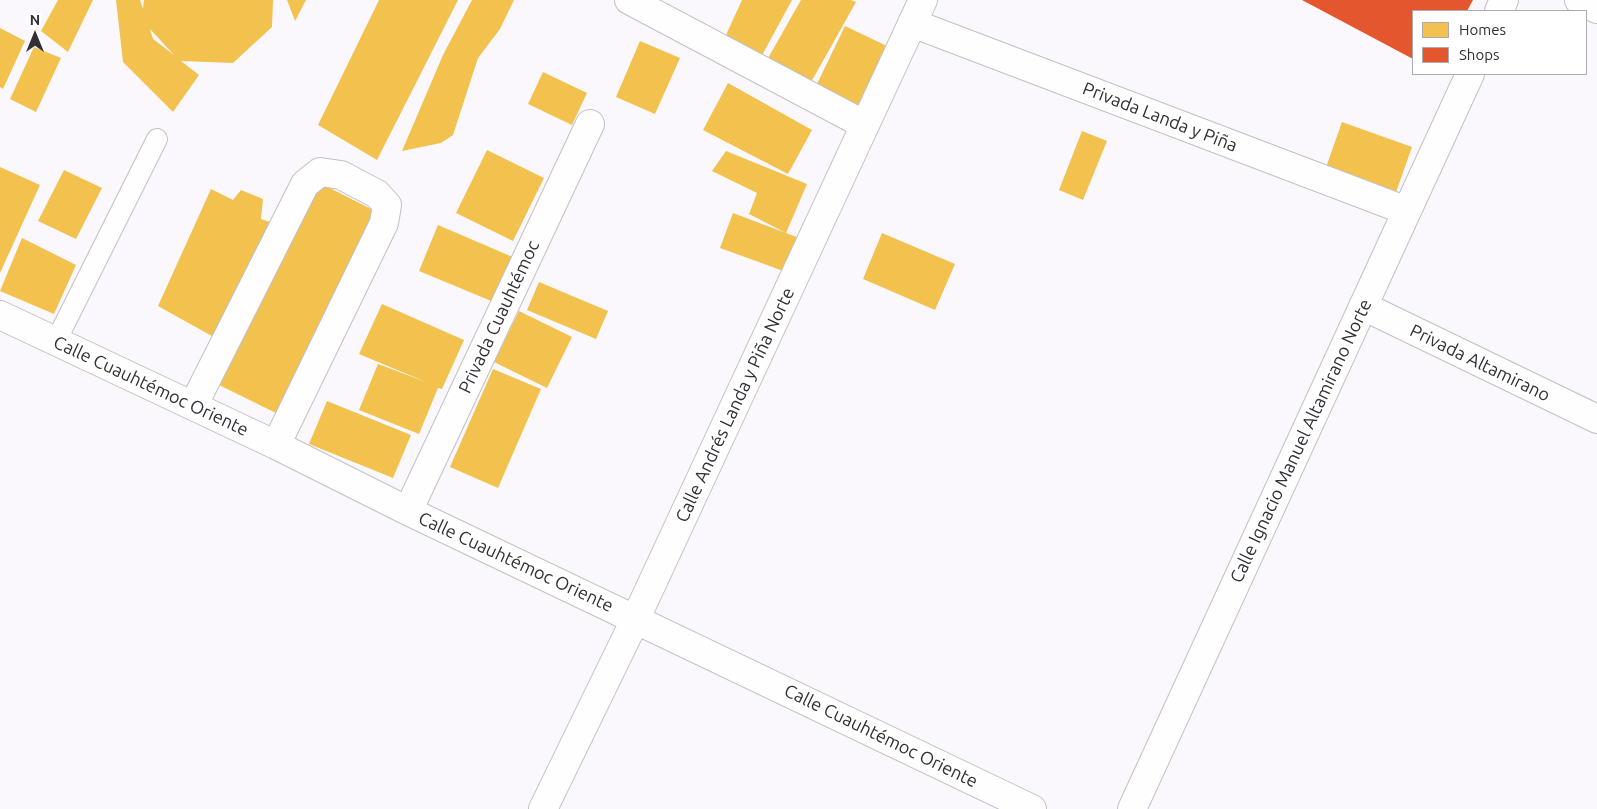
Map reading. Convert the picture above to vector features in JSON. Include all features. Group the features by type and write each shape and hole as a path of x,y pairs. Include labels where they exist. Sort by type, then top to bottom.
{"street":[{"path":"629,0 865,125"},
{"path":"1579,0 1597,9"},
{"name":"Calle Andrés Landa y Piña Norte","path":"543,809 636,618 918,12"},
{"name":"Privada Landa y Piña","path":"918,12 1407,211"},
{"name":"Calle Ignacio Manuel Altamirano Norte","path":"1132,809 1470,75"},
{"name":"Privada Cuauhtémoc","path":"408,511 590,124"},
{"path":"193,406 305,184 320,172 341,175 377,194 387,205 384,223 276,445"},
{"name":"Privada Altamirano","path":"1363,306 1597,419"},
{"name":"Calle Cuauhtémoc Oriente","path":"0,314 1032,809"}],"lane":[{"path":"56,341 157,138"}],"building: Homes":[{"path":"58,0 93,0 68,52 41,31"},
{"path":"116,0 140,0 143,9 144,0 273,0 272,27 233,63 181,61 199,75 173,112 123,62","holes":["150,29 174,55 153,39"]},
{"path":"287,0 306,0 295,21"},
{"path":"379,0 458,0 377,160 318,125"},
{"path":"472,0 514,0 500,29 478,58 453,135 441,143 402,151 443,55"},
{"path":"742,0 792,0 760,59 726,35"},
{"path":"801,0 851,0 856,2 810,84 767,60"},
{"path":"845,26 891,48 861,108 816,86"},
{"path":"0,28 25,41 3,89 0,87"},
{"path":"640,41 680,58 655,114 616,97"},
{"path":"34,47 61,58 36,112 10,99"},
{"path":"543,72 587,93 572,125 528,104"},
{"path":"728,83 812,130 788,174 703,130"},
{"path":"1342,122 1412,147 1395,195 1325,170"},
{"path":"1082,131 1107,141 1083,200 1059,190"},
{"path":"487,150 544,178 513,241 456,213"},
{"path":"726,151 807,184 786,233 749,214 757,193 712,171"},
{"path":"0,167 40,185 0,273"},
{"path":"64,170 102,188 76,239 38,221"},
{"path":"318,182 381,214 278,414 215,383"},
{"path":"211,189 233,200 241,190 263,199 261,219 279,225 219,340 158,306"},
{"path":"733,213 802,239 789,273 720,248"},
{"path":"438,225 515,258 496,303 419,271"},
{"path":"882,233 955,264 935,310 863,279"},
{"path":"22,238 76,265 54,314 0,291"},
{"path":"539,282 608,311 596,339 527,310"},
{"path":"382,304 464,340 442,389 438,388 419,434 359,410 378,364 426,382 359,354"},
{"path":"519,311 572,337 547,388 494,362"},
{"path":"493,369 541,389 498,488 450,467"},
{"path":"327,401 411,435 393,478 309,444"}],"building: Shops":[{"path":"1302,0 1473,0 1468,10 1412,10 1412,58"}]}
